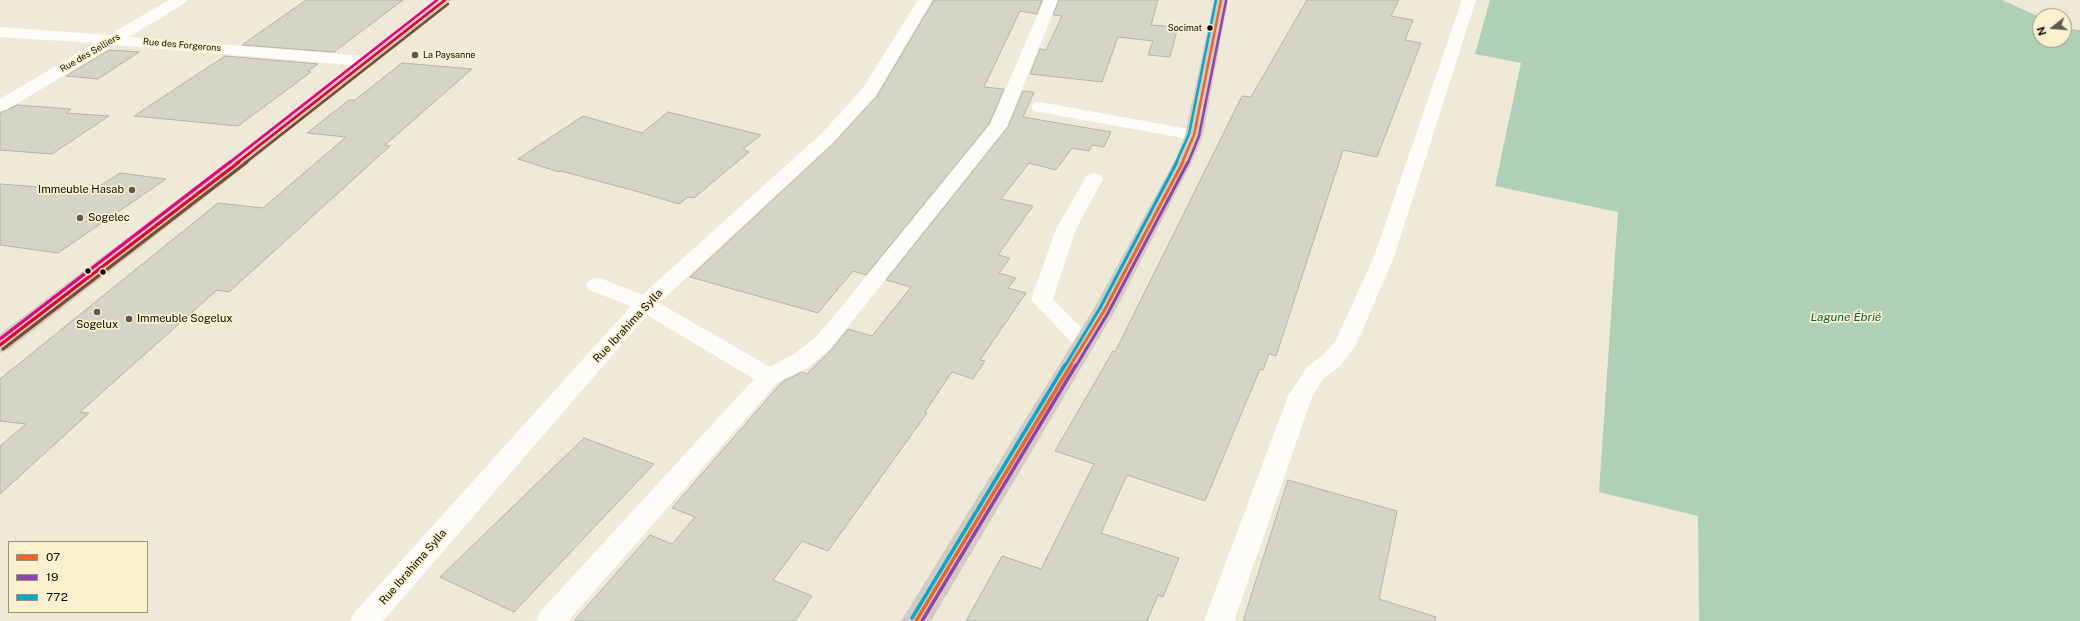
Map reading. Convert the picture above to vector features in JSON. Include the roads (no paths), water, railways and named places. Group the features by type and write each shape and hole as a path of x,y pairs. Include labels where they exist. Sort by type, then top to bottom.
{"main road":[{"path":"0,345 213,182 364,61 445,0"},
{"path":"916,621 1104,311 1184,160 1194,135 1207,77 1221,0"}],"street":[{"name":"Rue des Selliers","path":"0,106 180,0"},
{"name":"Rue Ibrahima Sylla","path":"365,621 645,304 757,204 827,138 850,113 874,86 925,0"},
{"path":"550,621 770,378 802,360 823,343 998,126 1051,0"},
{"path":"1219,621 1300,396 1315,374 1331,361 1345,345 1384,257 1469,0"},
{"name":"Rue des Forgerons","path":"0,32 364,61"},
{"path":"1040,107 1194,135"},
{"path":"1084,342 1042,300 1066,229 1094,179"},
{"path":"597,285 645,304 770,378"}],"water":[{"name":"Lagune Ébrié","path":"1490,0 2002,0 2032,13 2032,48 2072,48 2072,29 2080,30 2080,621 1699,621 1698,516 1599,492 1618,212 1495,186 1521,63 1475,54"}],"place":[{"name":"Socimat","path":"1210,28"},
{"name":"La Paysanne","path":"415,55"},
{"name":"Immeuble Hasab","path":"132,190"},
{"name":"Sogelec","path":"80,218"},
{"name":"Sogelux","path":"97,312"},
{"name":"Immeuble Sogelux","path":"129,319"}]}
